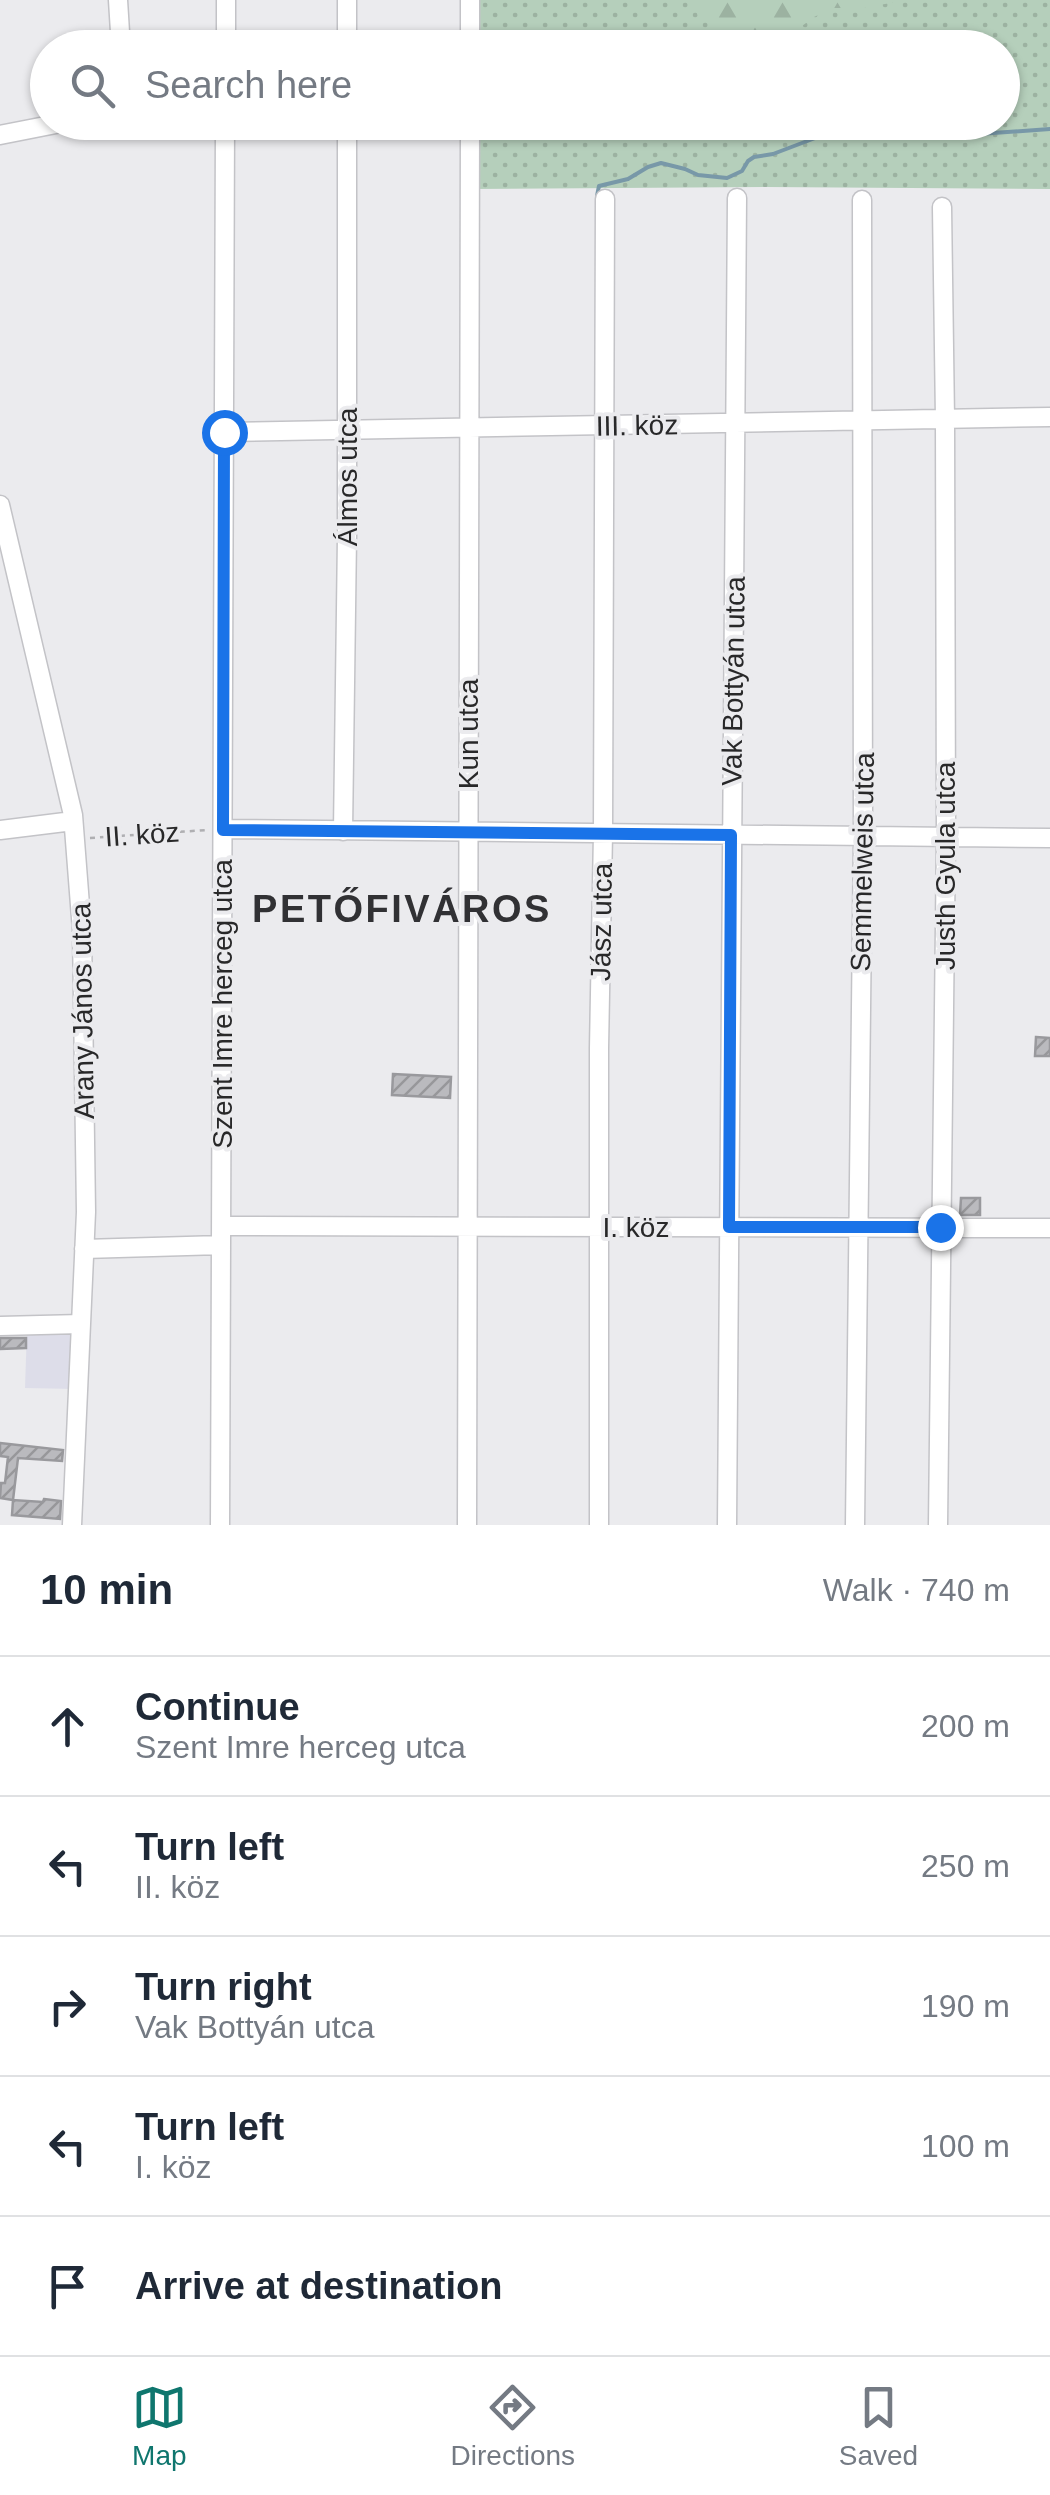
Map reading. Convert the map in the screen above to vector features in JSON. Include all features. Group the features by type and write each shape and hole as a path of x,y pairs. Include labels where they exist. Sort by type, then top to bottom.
{"street":[{"path":"118,0 120,30"},
{"path":"226,0 226,30"},
{"path":"347,0 347,30"},
{"path":"470,0 470,30"},
{"path":"0,135 30,129"},
{"name":"Szent Imre herceg utca","path":"220,1525 225,140"},
{"name":"Álmos utca","path":"342,831 347,140"},
{"name":"Kun utca","path":"467,1525 470,140"},
{"name":"Vak Bottyán utca","path":"727,1525 736,198"},
{"name":"Jász utca","path":"599,1525 605,199"},
{"name":"Semmelweis utca","path":"855,1525 863,836 862,200"},
{"name":"Justh Gyula utca","path":"938,1525 946,837 942,207"},
{"name":"III. köz","path":"224,432 1050,417"},
{"name":"Arany János utca","path":"0,505 74,830 82,931 86,1212 72,1525"},
{"name":"II. köz","path":"0,830 74,830"},
{"path":"223,830 1050,838"},
{"name":"I. köz","path":"84,1250 222,1236 468,1226 1050,1228"},
{"path":"0,1326 81,1324"}],"path":[{"name":"II. köz","path":"74,830 223,830"}],"shaded area":[{"path":"77,1327 75,1389 25,1388 27,1328"}],"green space":[{"path":"472,0 1050,0 1050,189 472,189 472,140 1020,140 1020,30 472,30"},
{"path":"698,0 908,0 862,8 833,8 796,30 715,30 697,14"}],"building":[{"path":"1036,1037 1050,1038 1050,1056 1035,1056"},
{"path":"393,1074 451,1077 450,1098 392,1095"},
{"path":"961,1198 980,1198 980,1215 960,1215"},
{"path":"0,1338 26,1338 26,1348 0,1349"},
{"path":"0,1443 63,1450 62,1461 18,1458 13,1500 0,1498 8,1457 0,1456"},
{"path":"13,1500 61,1501 60,1519 12,1515"}],"waterway":[{"path":"1020,131 1050,129"},
{"path":"597,196 599,186 628,179 661,163 698,175 727,178 742,171 754,157 810,140"}],"district":[{"name":"PETŐFIVÁROS","path":"402,909"}],"route":[{"path":"224,432 223,830 731,835 729,1227 940,1227"}]}
